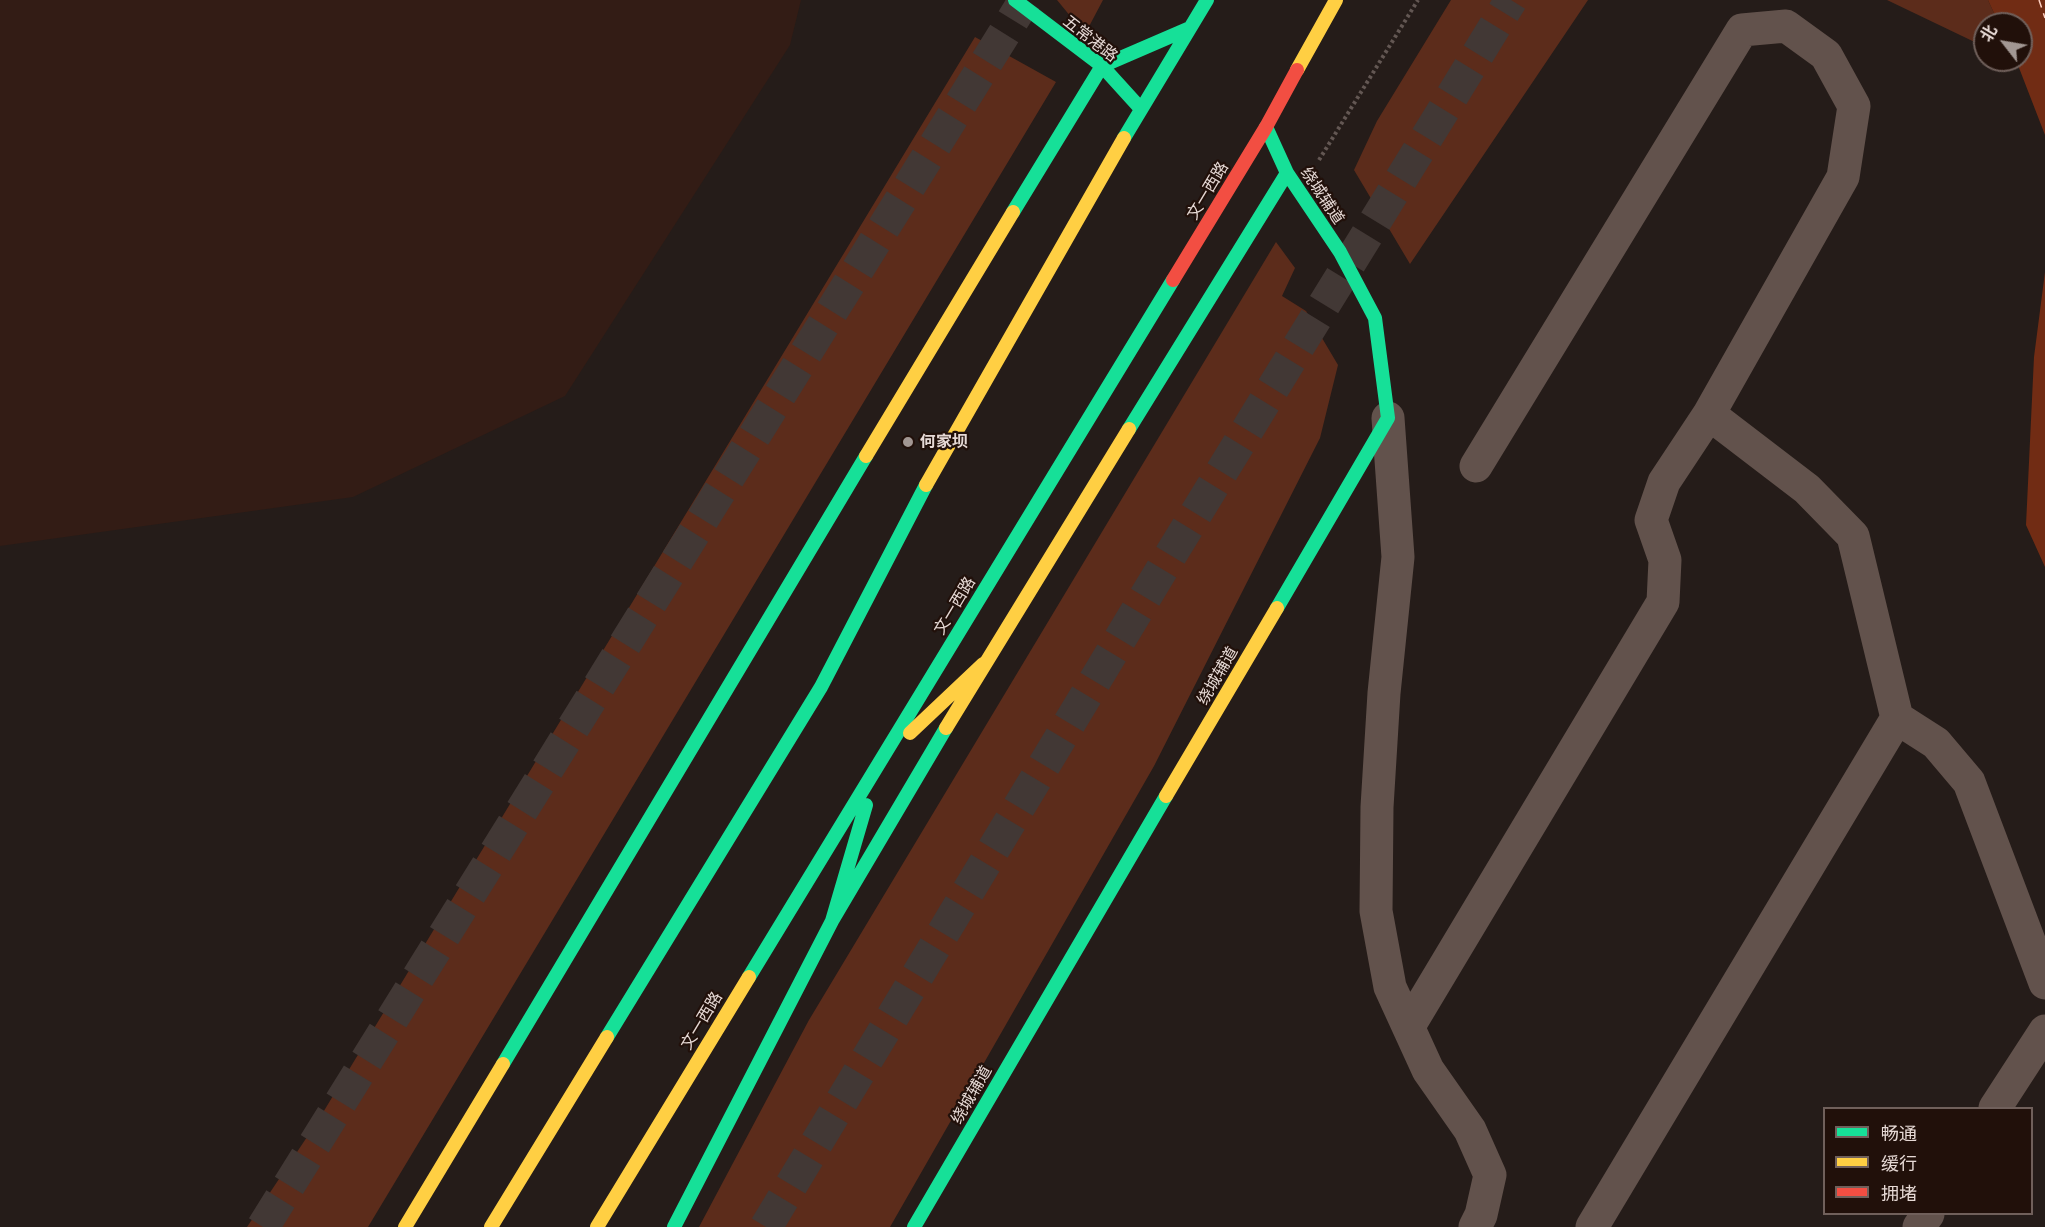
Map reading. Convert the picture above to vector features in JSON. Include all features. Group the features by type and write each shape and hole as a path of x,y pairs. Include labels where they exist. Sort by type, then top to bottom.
{"main road":[{"name":"五常港路","path":"1015,0 1102,66 1141,109"},
{"path":"491,1227 821,687 939,460 1141,109 1207,0"},
{"name":"文一西路","path":"597,1227 1266,128 1336,0"},
{"path":"405,1227 851,480 1102,66 1190,28"},
{"name":"绕城辅道","path":"914,1227 1388,418 1375,318 1340,252 1287,173 1266,128"},
{"path":"674,1227 832,921 983,664 1287,173"},
{"path":"832,921 878,764 983,664"}],"street":[{"path":"1409,1026 1663,602 1665,560 1651,520 1664,482 1709,414 1843,177 1854,106 1826,55 1786,26 1742,30 1476,466"},
{"path":"1709,414 1806,489 1853,536 1897,718 1936,743 1969,782 2045,982"},
{"path":"1388,418 1398,557 1384,693 1377,807 1376,911 1390,987 1428,1070 1470,1130 1490,1174 1481,1215 1475,1227"},
{"path":"1592,1227 1897,718"},
{"path":"1996,1107 2045,1031"}],"path":[{"path":"1299,190 1334,138 1418,0"}],"shaded area":[{"path":"0,0 801,0 790,45 565,396 353,497 0,546"},
{"path":"1057,0 1103,0 1085,34"},
{"path":"1451,0 1588,0 1410,264 1354,170 1377,121"},
{"path":"1887,0 1988,0 1994,12 1973,12 1973,41"},
{"path":"1988,0 2045,0 2045,135 2021,72 2033,72 2033,12 1994,12"},
{"path":"975,37 1056,82 368,1227 247,1227 319,1119"},
{"path":"1276,242 1295,268 1282,296 1306,311 1338,365 1320,438 1154,766 890,1227 699,1227 809,1020"},
{"path":"2045,272 2045,567 2026,525 2034,357"}],"ferry route":[{"path":"2039,0 2045,18"}],"tunnel":[{"path":"263,1227 1025,0"},
{"path":"766,1227 1173,551 1511,0"}],"traffic: fast":[{"path":"1015,0 1102,66 1141,109"},
{"path":"1124,138 1207,0"},
{"path":"1013,212 1102,66 1190,28"},
{"path":"1266,127 1287,173 1340,252 1375,318 1388,418 1277,608"},
{"path":"1129,429 1287,173"},
{"path":"749,977 1173,280"},
{"path":"503,1064 866,456"},
{"path":"607,1037 821,687 926,485"},
{"path":"674,1227 832,921 946,728"},
{"path":"914,1227 1166,796"},
{"path":"832,921 866,805"}],"traffic: slow":[{"path":"1297,70 1336,0"},
{"path":"926,485 1124,138"},
{"path":"866,456 1013,212"},
{"path":"946,728 1129,429"},
{"path":"1166,796 1277,608"},
{"path":"910,733 983,664"},
{"path":"597,1227 749,977"},
{"path":"491,1227 607,1037"},
{"path":"405,1227 503,1064"}],"traffic: jam":[{"path":"1173,280 1266,127 1297,70"}],"place":[{"name":"何家坝","path":"908,442"}]}
